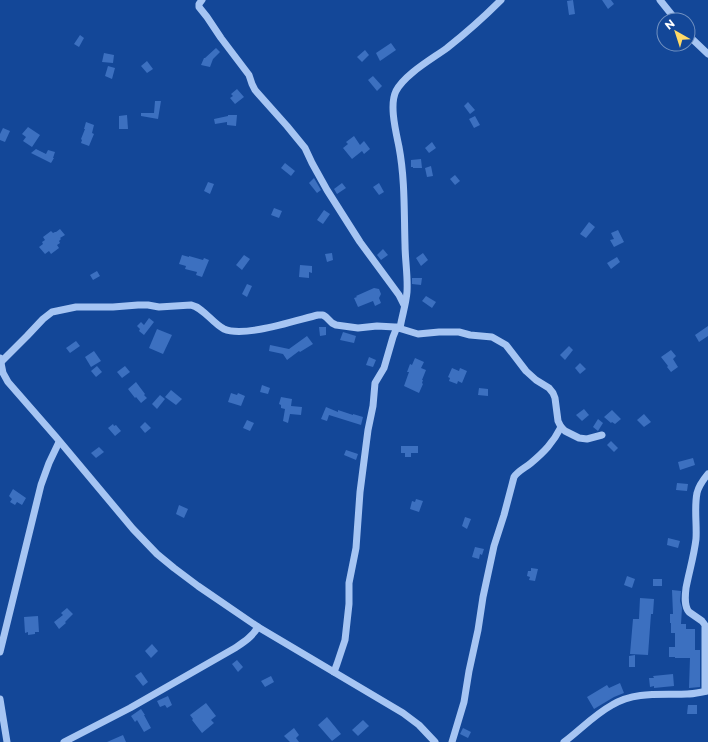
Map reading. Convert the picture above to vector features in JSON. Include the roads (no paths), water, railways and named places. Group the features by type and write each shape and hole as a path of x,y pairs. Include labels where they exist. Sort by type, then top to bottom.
{"street":[{"path":"202,0 199,6 221,38 249,74 255,90 305,148 327,190 360,242 399,295 404,305"},
{"path":"334,672 345,640 349,604 349,583 356,548 360,492 375,383 384,368 393,337 399,327 407,293 404,186 393,100 396,91 407,77 462,36 501,0"},
{"path":"660,0 670,12"},
{"path":"696,43 708,54"},
{"path":"435,742 403,712 258,627 198,586 157,554 133,529 8,382 1,373 1,360 47,315 58,310 76,307 138,305 159,307 194,305 219,326 232,331 255,330 321,315 336,325 358,328 377,326 399,327 418,334 453,332 488,336 506,345 526,371 536,380 549,388 553,393 558,421 565,431 579,438 602,435"},
{"path":"452,742 464,702 494,546 514,477 545,451 561,427"},
{"path":"0,652 41,485 59,442"},
{"path":"564,742 613,704 628,698 643,695 689,694 706,691 705,625 686,608 686,598 696,538 697,493 700,484 708,474"},
{"path":"64,742 130,708 235,648 246,641 258,627"},
{"path":"0,699 7,742"}]}
